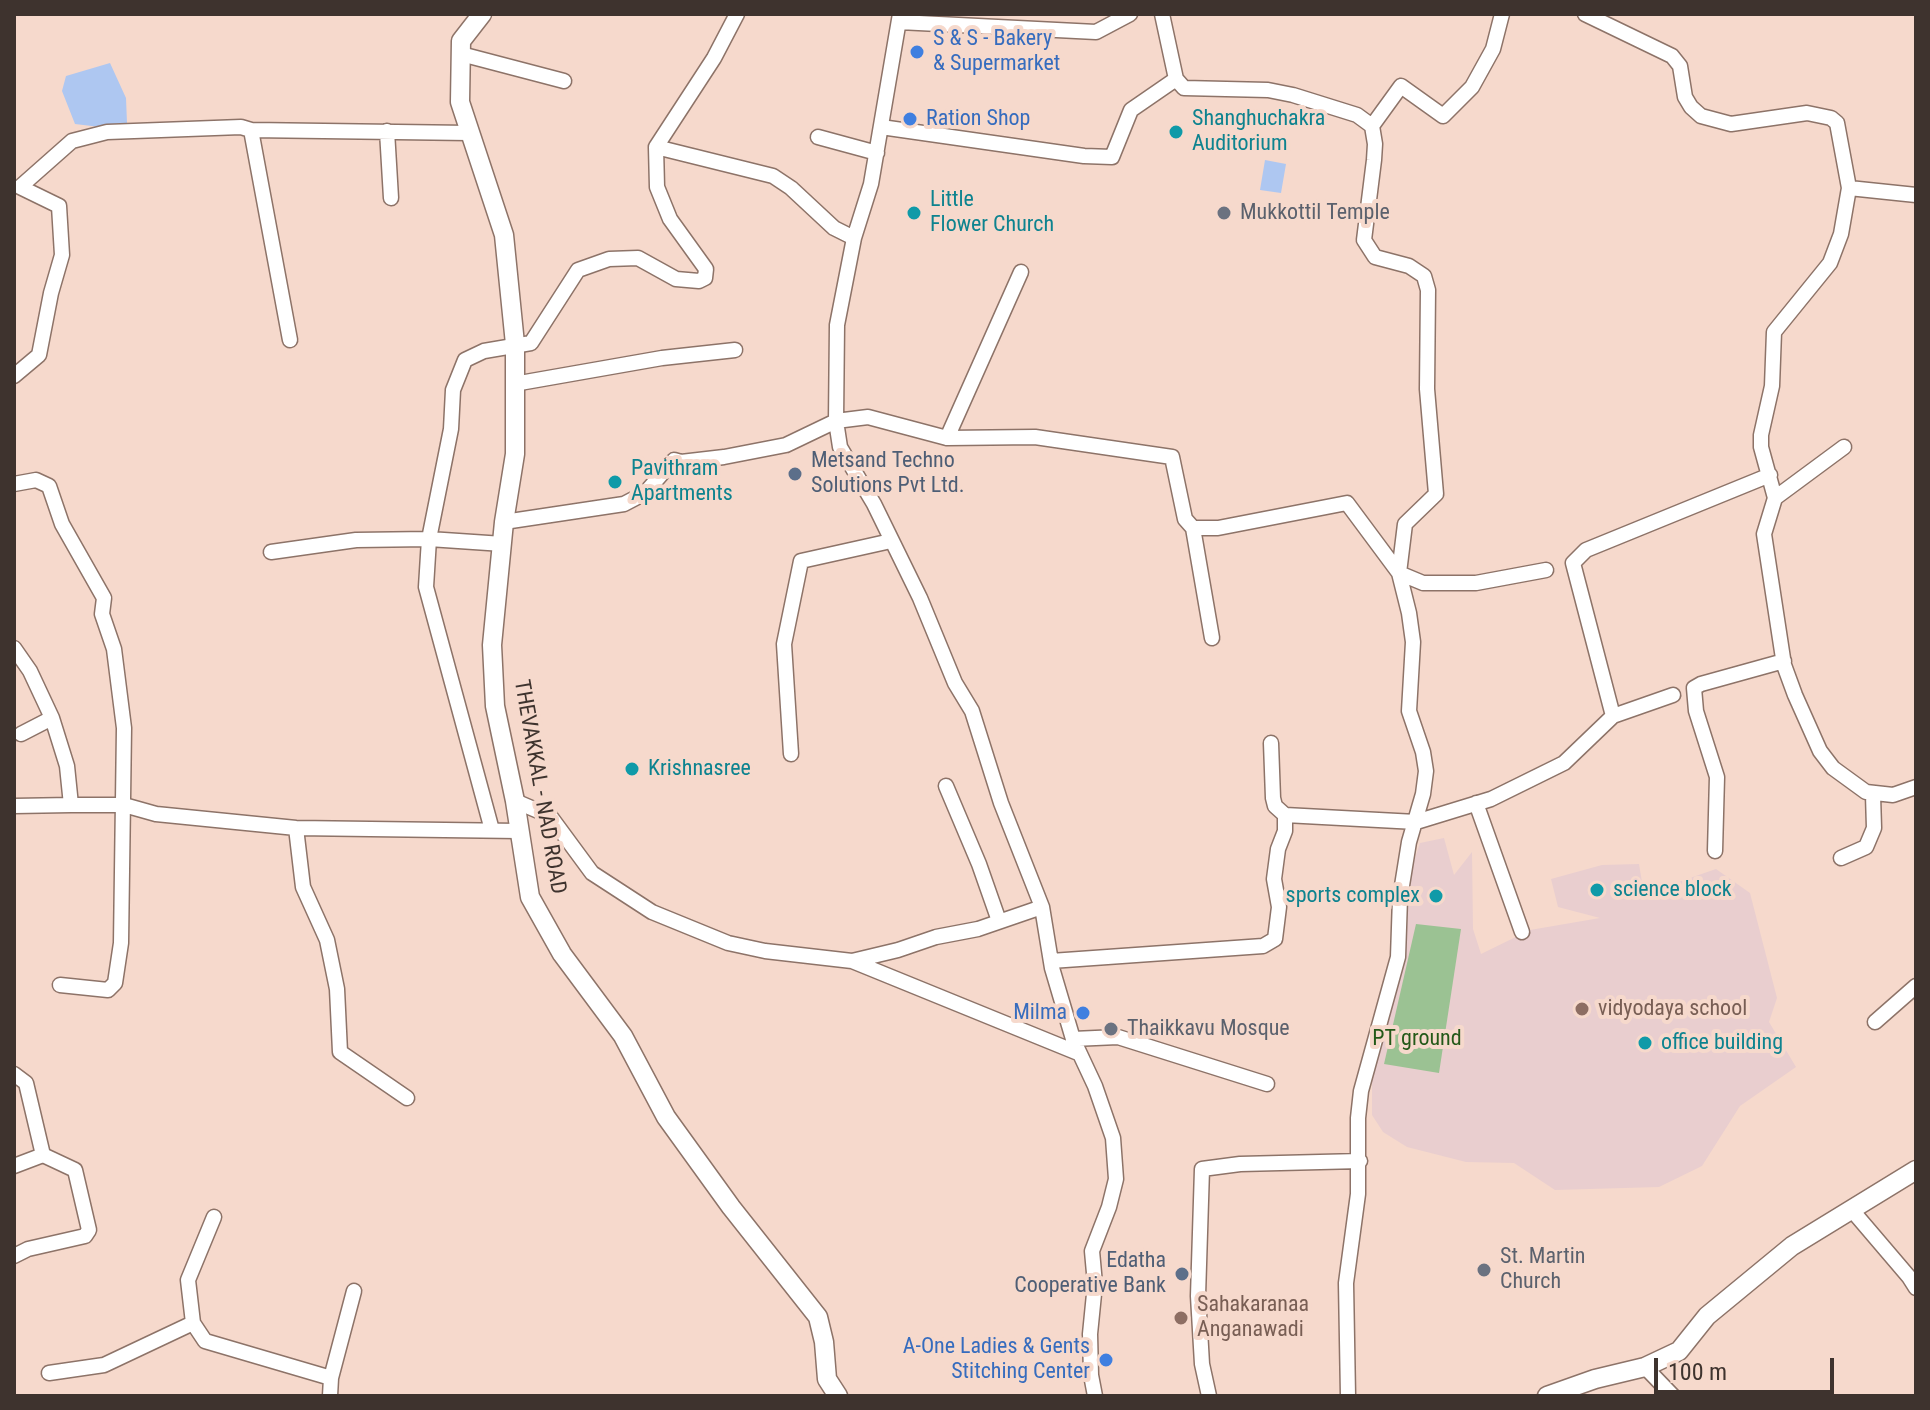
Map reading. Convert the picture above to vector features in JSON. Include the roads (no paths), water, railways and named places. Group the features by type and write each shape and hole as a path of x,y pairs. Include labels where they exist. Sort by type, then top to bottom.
{"main road":[{"name":"THEVAKKAL - NAD ROAD","path":"482,14 461,41 460,102 504,235 515,344 515,454 504,522 492,645 495,706 515,801 530,897 562,954 623,1036 666,1117 731,1207 818,1317 827,1379 838,1396"},
{"path":"1547,1396 1595,1379 1645,1367 1679,1351 1707,1316 1792,1246 1916,1170"}],"street":[{"path":"492,830 426,587 429,539 451,429 453,390 465,360 484,351 531,343 578,270 609,259 638,258 676,279 699,281 705,278 706,269 670,219 657,187 656,147 714,58 737,14"},
{"path":"1095,1396 1090,1334 1095,1284 1092,1251 1106,1218 1116,1179 1113,1138 1095,1086 1075,1046 1051,961 1042,907 1001,803 972,711 955,683 920,598 874,504 840,447 836,421 837,325 854,238 871,184 899,18 1096,32 1130,14"},
{"path":"1162,14 1176,79 1184,88 1268,90 1293,95 1357,115 1372,126 1374,160 1364,240 1375,257 1409,266 1424,276 1428,290 1427,389 1436,494 1405,524 1399,573 1413,642 1409,711 1426,771 1409,842 1400,898 1398,957 1361,1091 1358,1118 1360,1161 1353,1244 1346,1283 1348,1396"},
{"path":"1372,126 1401,86 1443,116 1472,87 1493,49 1502,14"},
{"path":"1585,14 1672,56 1680,66 1685,97 1701,116 1731,124 1795,113 1831,118 1837,123 1849,188 1841,234 1830,263 1774,332 1772,386 1761,447 1775,498 1764,534 1784,661 1795,695 1820,751 1849,782 1873,795 1893,795 1916,787"},
{"path":"461,54 564,81"},
{"path":"881,127 1084,156 1112,157 1131,110 1176,79"},
{"path":"14,376 39,355 62,255 59,206 20,187 72,141 107,132 241,127 251,130 469,133"},
{"path":"251,130 290,340"},
{"path":"387,131 391,198"},
{"path":"818,137 877,153"},
{"path":"656,147 773,176 791,188 834,228 854,238"},
{"path":"1849,188 1916,195"},
{"path":"947,438 1021,272"},
{"path":"514,384 662,358 735,350"},
{"path":"504,522 624,504 645,493 674,460 681,462 724,457 786,445 836,421 868,417 947,438 1035,437 1172,457 1185,519 1193,528 1212,638"},
{"path":"1775,498 1844,447"},
{"path":"1613,716 1573,563 1586,550 1770,475"},
{"path":"14,484 36,480 49,486 62,524 104,598 102,614 114,649 124,728 121,943 115,983 108,990 60,985"},
{"path":"1193,528 1218,528 1347,503 1399,573 1423,583 1476,583 1546,570"},
{"path":"271,552 356,540 429,539 503,544"},
{"path":"791,754 784,644 801,561 891,541"},
{"path":"14,648 30,671 52,718 67,766 71,805"},
{"path":"1715,851 1717,777 1696,711 1694,688 1784,661"},
{"path":"1271,743 1273,798 1275,806 1285,815 1416,822 1491,799 1564,763 1613,716 1673,695"},
{"path":"21,734 52,718"},
{"path":"946,786 999,921"},
{"path":"1841,858 1866,847 1874,828 1873,795"},
{"path":"515,801 550,816 592,873 652,912 728,943 765,951 852,961 1075,1046 1118,1037 1267,1084"},
{"path":"1476,803 1522,932"},
{"path":"14,806 124,805 156,814 296,828 519,831"},
{"path":"1051,961 1263,946 1275,939 1279,907 1274,879 1278,849 1285,831 1285,815"},
{"path":"296,828 303,887 327,940 337,989 340,1052 407,1098"},
{"path":"852,961 936,937 978,929 1042,907"},
{"path":"1875,1022 1916,986"},
{"path":"14,1074 26,1083 43,1155"},
{"path":"14,1166 43,1155 75,1170 88,1235 28,1249 14,1256"},
{"path":"1209,1396 1202,1364 1198,1296 1202,1169 1240,1164 1360,1161"},
{"path":"1851,1209 1916,1288"},
{"path":"214,1217 188,1280 193,1323 205,1341 331,1378"},
{"path":"330,1396 331,1378 354,1291"},
{"path":"49,1373 104,1365 193,1323"},
{"path":"1645,1367 1673,1396"}],"water":[{"path":"110,63 126,98 127,123 100,127 75,124 62,91 66,76"},
{"path":"1265,160 1286,164 1281,193 1260,190"}],"place":[{"name":"S & S - Bakery & Supermarket","path":"917,52"},
{"name":"Ration Shop","path":"910,119"},
{"name":"Shanghuchakra Auditorium","path":"1176,132"},
{"name":"Little Flower Church","path":"914,213"},
{"name":"Mukkottil Temple","path":"1224,213"},
{"name":"Metsand Techno Solutions Pvt Ltd.","path":"795,474"},
{"name":"Pavithram Apartments","path":"615,482"},
{"name":"Krishnasree","path":"632,769"},
{"name":"science block","path":"1597,890"},
{"name":"sports complex","path":"1436,896"},
{"name":"vidyodaya school","path":"1582,1009"},
{"name":"Milma","path":"1083,1013"},
{"name":"Thaikkavu Mosque","path":"1111,1029"},
{"name":"office building","path":"1645,1043"},
{"name":"St. Martin Church","path":"1484,1270"},
{"name":"Edatha Cooperative Bank","path":"1182,1274"},
{"name":"Sahakaranaa Anganawadi","path":"1181,1318"},
{"name":"A-One Ladies & Gents Stitching Center","path":"1106,1360"}],"park label":[{"name":"PT ground","path":"1417,1039"}]}
